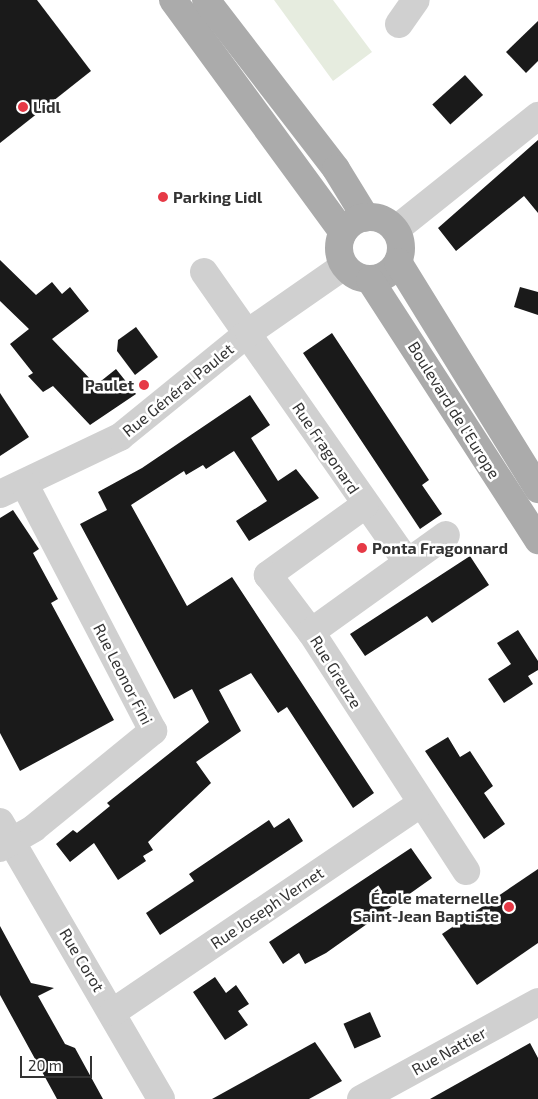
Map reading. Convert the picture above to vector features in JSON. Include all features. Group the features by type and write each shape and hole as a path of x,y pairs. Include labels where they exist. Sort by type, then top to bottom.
{"main road":[{"path":"173,0 344,232"},
{"path":"206,0 336,169 366,218"},
{"path":"366,218 382,220 395,230 400,240 398,262 389,273 370,280 344,266 339,249 344,232 366,218"},
{"name":"Boulevard de l'Europe","path":"398,262 538,489"},
{"name":"Boulevard de l'Europe","path":"370,280 538,540"}],"street":[{"path":"399,24 416,0"},
{"path":"395,230 538,116"},
{"name":"Rue Général Paulet","path":"12,490 120,437 249,332 344,266"},
{"name":"Rue Fragonard","path":"204,272 249,332 365,505 407,562"},
{"name":"Rue Leonor Fini","path":"4,837 153,731 12,490"},
{"name":"Rue Greuze","path":"365,505 268,575 311,632 420,804 466,871"},
{"path":"311,632 446,535"},
{"name":"Rue Joseph Vernet","path":"114,1012 420,804"},
{"name":"Rue Corot","path":"4,837 114,1012 160,1099"},
{"name":"Rue Nattier","path":"361,1099 538,1002"}],"shaded area":[{"path":"274,0 333,0 372,52 333,81"}],"building":[{"name":"Lidl","path":"0,0 37,0 91,71 0,143"},
{"path":"538,21 538,61 526,73 506,52"},
{"path":"465,75 483,95 450,125 432,104"},
{"path":"538,140 538,213 524,196 456,251 438,228"},
{"path":"0,260 36,295 52,282 62,294 70,287 89,311 52,339 96,385 116,369 136,394 90,425 53,386 43,392 28,376 33,373 10,344 29,329 0,301"},
{"path":"520,287 538,292 538,315 514,307"},
{"path":"136,327 158,357 135,375 117,351 118,340"},
{"path":"332,333 429,480 422,485 442,514 420,529 303,353"},
{"path":"0,393 29,437 0,456"},
{"path":"250,395 270,425 251,438 278,481 296,469 319,498 249,541 236,521 267,501 234,451 206,469 203,465 186,475 184,471 131,505 187,606 232,577 374,793 353,808 287,707 278,713 251,673 219,690 241,731 196,762 211,783 148,842 153,850 143,856 146,861 118,880 94,843 70,862 56,844 73,830 77,833 110,806 107,803 209,722 192,689 174,699 80,524 107,510 98,492 142,468"},
{"path":"13,510 39,549 33,553 58,599 51,603 114,720 20,771 0,733 0,518"},
{"path":"470,556 489,585 432,623 427,616 365,656 350,634"},
{"path":"518,630 538,661 538,670 528,676 533,684 504,703 488,679 511,664 497,643"},
{"path":"448,737 460,757 470,751 493,786 484,793 505,824 484,839 425,751"},
{"path":"289,818 303,841 160,935 146,913 194,881 189,874 269,820 274,828"},
{"path":"411,848 432,878 326,953 305,964 299,953 283,964 269,942"},
{"name":"École maternelle Saint-Jean Baptiste","path":"538,869 538,943 477,985 442,934"},
{"path":"0,926 31,983 54,988 38,996 65,1044 75,1048 103,1099 57,1099 0,995"},
{"path":"215,977 226,993 236,985 249,1004 238,1011 248,1025 225,1040 193,992"},
{"path":"370,1012 381,1037 354,1048 344,1024"},
{"path":"315,1042 342,1081 309,1099 212,1099"},
{"path":"530,1043 538,1058 538,1099 430,1099"}],"place":[{"name":"Lidl","path":"23,107"},
{"name":"Parking Lidl","path":"163,197"},
{"name":"Paulet","path":"144,385"},
{"name":"Ponta Fragonnard","path":"362,548"},
{"name":"École maternelle Saint-Jean Baptiste","path":"509,907"}]}
